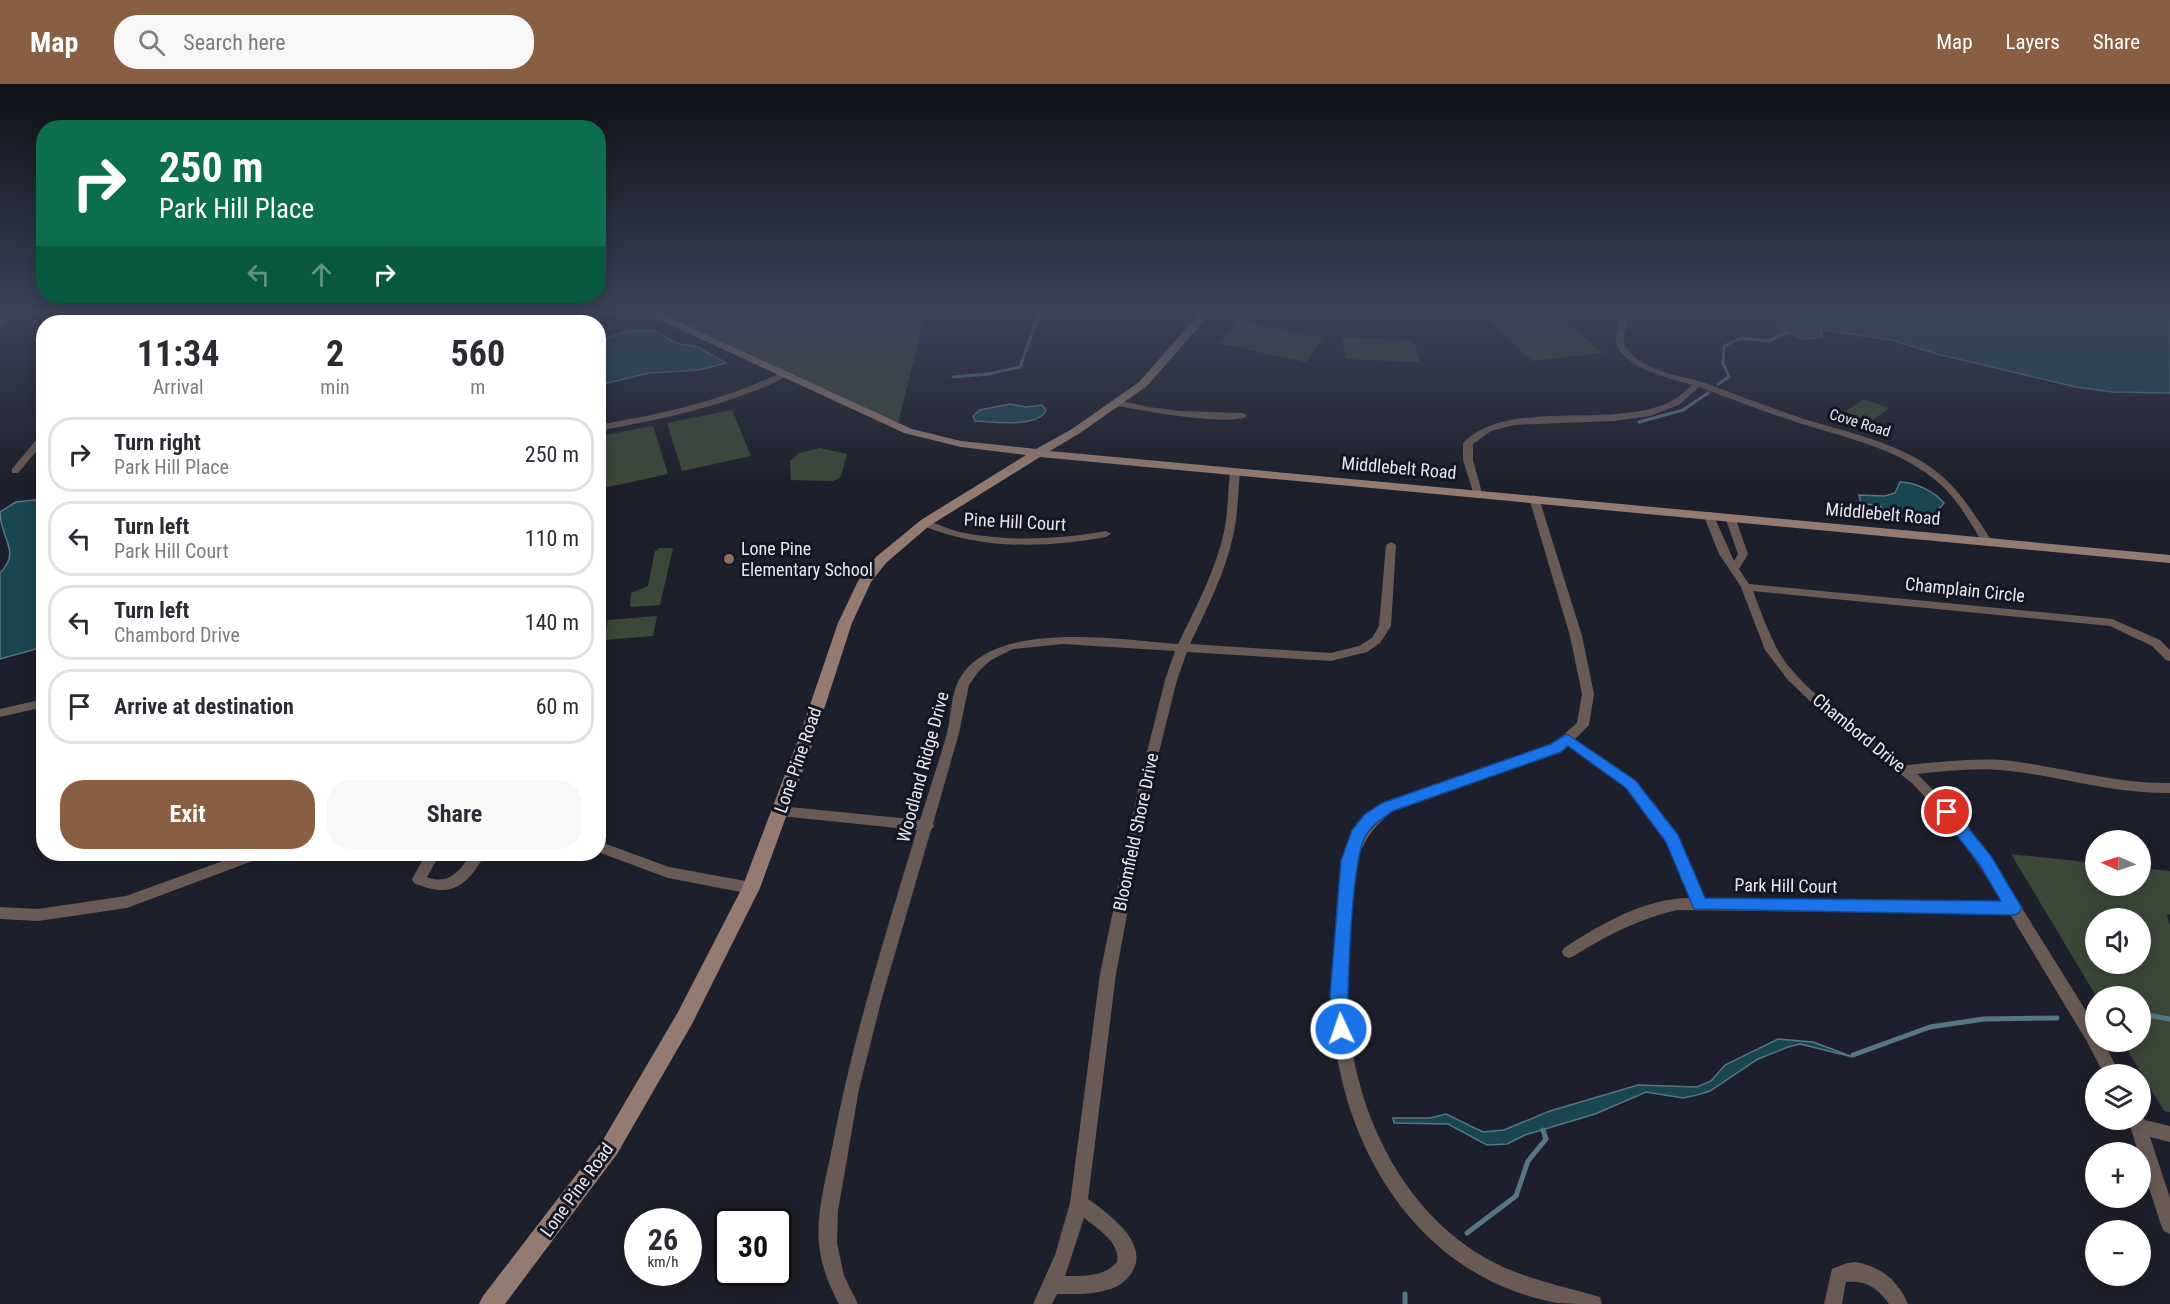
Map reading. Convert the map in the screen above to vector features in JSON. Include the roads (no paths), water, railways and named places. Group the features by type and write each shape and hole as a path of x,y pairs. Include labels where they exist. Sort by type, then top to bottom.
{"street":[{"name":"Middlebelt Road","path":"772,370 908,431 961,444 1035,453 1708,514 2170,559"},
{"name":"Lone Pine Road","path":"491,1304 610,1148 685,1018 751,888 853,603 865,581 881,560 926,523 1035,453 1076,431 1117,403 1158,370"},
{"name":"Cove Road","path":"1657,370 1899,452 1934,474 1950,489 1988,542"},
{"path":"606,427 675,414 726,400 783,375"},
{"path":"1477,493 1468,460 1468,443 1482,431 1514,422 1588,421 1655,411 1678,403 1698,384"},
{"path":"1117,403 1185,417 1243,416"},
{"path":"15,471 36,445"},
{"path":"31,451 36,450"},
{"name":"Bloomfield Shore Drive","path":"1042,1304 1053,1285 1073,1229 1079,1203 1108,974 1146,780 1171,680 1182,648 1202,612 1223,554 1229,531 1235,472"},
{"path":"1534,498 1576,636 1588,694 1583,726 1556,748 1388,807 1370,819 1358,834 1349,861 1339,996 1341,1029 1348,1071 1386,1171 1414,1210 1451,1245 1501,1276 1593,1304"},
{"name":"Chambord Drive","path":"1708,514 1724,554 1735,567 1746,587 1771,650 1792,677 1820,704 1905,770 1961,827 2014,908 2092,1035 2107,1064"},
{"path":"1730,517 1743,554 1735,567"},
{"name":"Pine Hill Court","path":"926,523 949,534 980,538 1073,541 1106,534"},
{"name":"Woodland Ridge Drive","path":"849,1304 835,1278 828,1243 829,1211 851,1089 873,998 927,826 953,732 963,684 987,657 1011,646 1063,640 1331,657 1360,651 1380,638 1385,626 1391,545"},
{"name":"Champlain Circle","path":"1746,587 2112,623 2156,643 2170,657"},
{"path":"0,713 36,705"},
{"path":"1567,739 1631,784 1672,840 1700,904"},
{"path":"1905,770 1971,765 2008,766 2112,785 2170,788"},
{"path":"780,811 927,826"},
{"path":"606,849 668,872 751,888"},
{"path":"0,912 38,915 127,902 237,861"},
{"path":"429,861 419,879 430,885 441,886 460,880 473,861"},
{"name":"Park Hill Court","path":"1569,952 1609,926 1643,911 1677,904 2014,908"},
{"path":"2151,1127 2170,1134"},
{"path":"2141,1130 2170,1225"},
{"path":"1053,1285 1099,1282 1116,1277 1125,1266 1126,1249 1118,1234 1079,1203"},
{"path":"1833,1304 1838,1275 1849,1270 1865,1273 1882,1282 1895,1295 1899,1304"}],"waterway":[{"path":"953,377 1007,370"},
{"path":"1718,384 1729,377 1726,370"},
{"path":"1639,422 1683,410 1708,393"},
{"path":"2151,1016 2170,1019"},
{"path":"1853,1055 1930,1027 1984,1019 2057,1018"},
{"path":"1467,1233 1516,1196 1528,1161 1546,1139 1543,1130"},
{"path":"1405,1294 1405,1304"}],"place":[{"name":"Lone Pine Elementary School","path":"729,559"}]}
